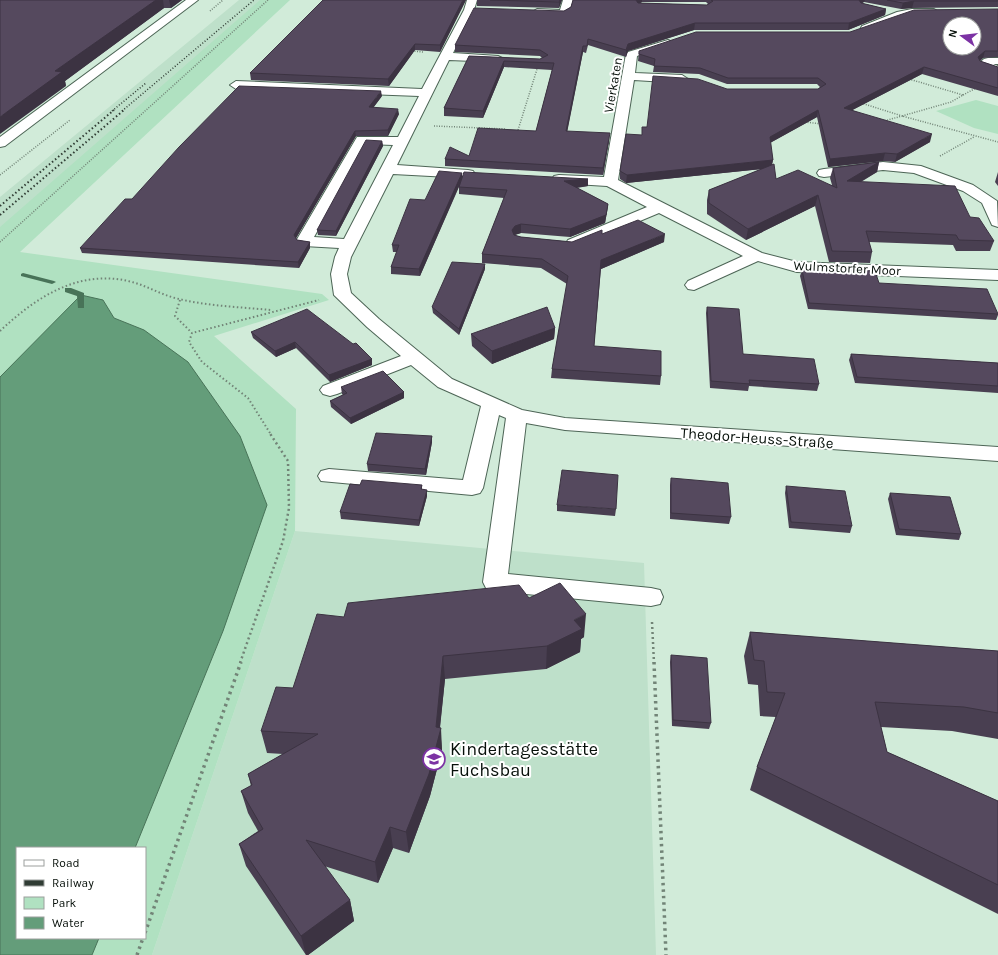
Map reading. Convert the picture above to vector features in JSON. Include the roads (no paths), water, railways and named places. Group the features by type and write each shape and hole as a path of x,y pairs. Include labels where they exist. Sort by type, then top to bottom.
{"street":[{"path":"0,144 141,37 193,0"},
{"path":"524,12 564,13 568,0"},
{"path":"401,141 362,140 304,241 349,244 401,141 473,7"},
{"path":"886,11 901,14"},
{"path":"856,32 901,14 912,12 944,12"},
{"name":"Vierkaten","path":"610,182 632,54 680,39"},
{"path":"446,55 540,61"},
{"path":"998,61 988,61 983,65 998,70"},
{"path":"628,76 692,79"},
{"path":"236,85 426,94"},
{"path":"824,173 883,166 916,169 968,188 979,194 989,201 998,222"},
{"path":"387,169 483,175"},
{"name":"Wulmstorfer Moor","path":"546,178 610,182 756,256 797,267 998,275"},
{"path":"557,243 572,244 660,207"},
{"name":"Theodor-Heuss-Straße","path":"349,244 343,257 339,274 343,295 445,383 517,415 580,425 998,454"},
{"path":"694,285 756,256"},
{"path":"330,390 414,357"},
{"path":"329,476 472,488 492,403"},
{"path":"517,415 495,582 651,598"}],"water":[{"path":"81,295 103,300 114,318 144,330 188,362 240,436 267,505 223,631 135,847 16,847 16,939 99,939 92,955 0,955 0,377"}],"waterway":[{"path":"23,275 52,282"},
{"path":"68,290 81,295 81,306"}],"railway":[{"path":"122,111 254,0"},
{"path":"112,111 146,83"},
{"path":"0,206 114,110"},
{"path":"0,215 124,110"}],"place":[{"name":"Kindertagesstätte Fuchsbau","path":"434,759"}]}
